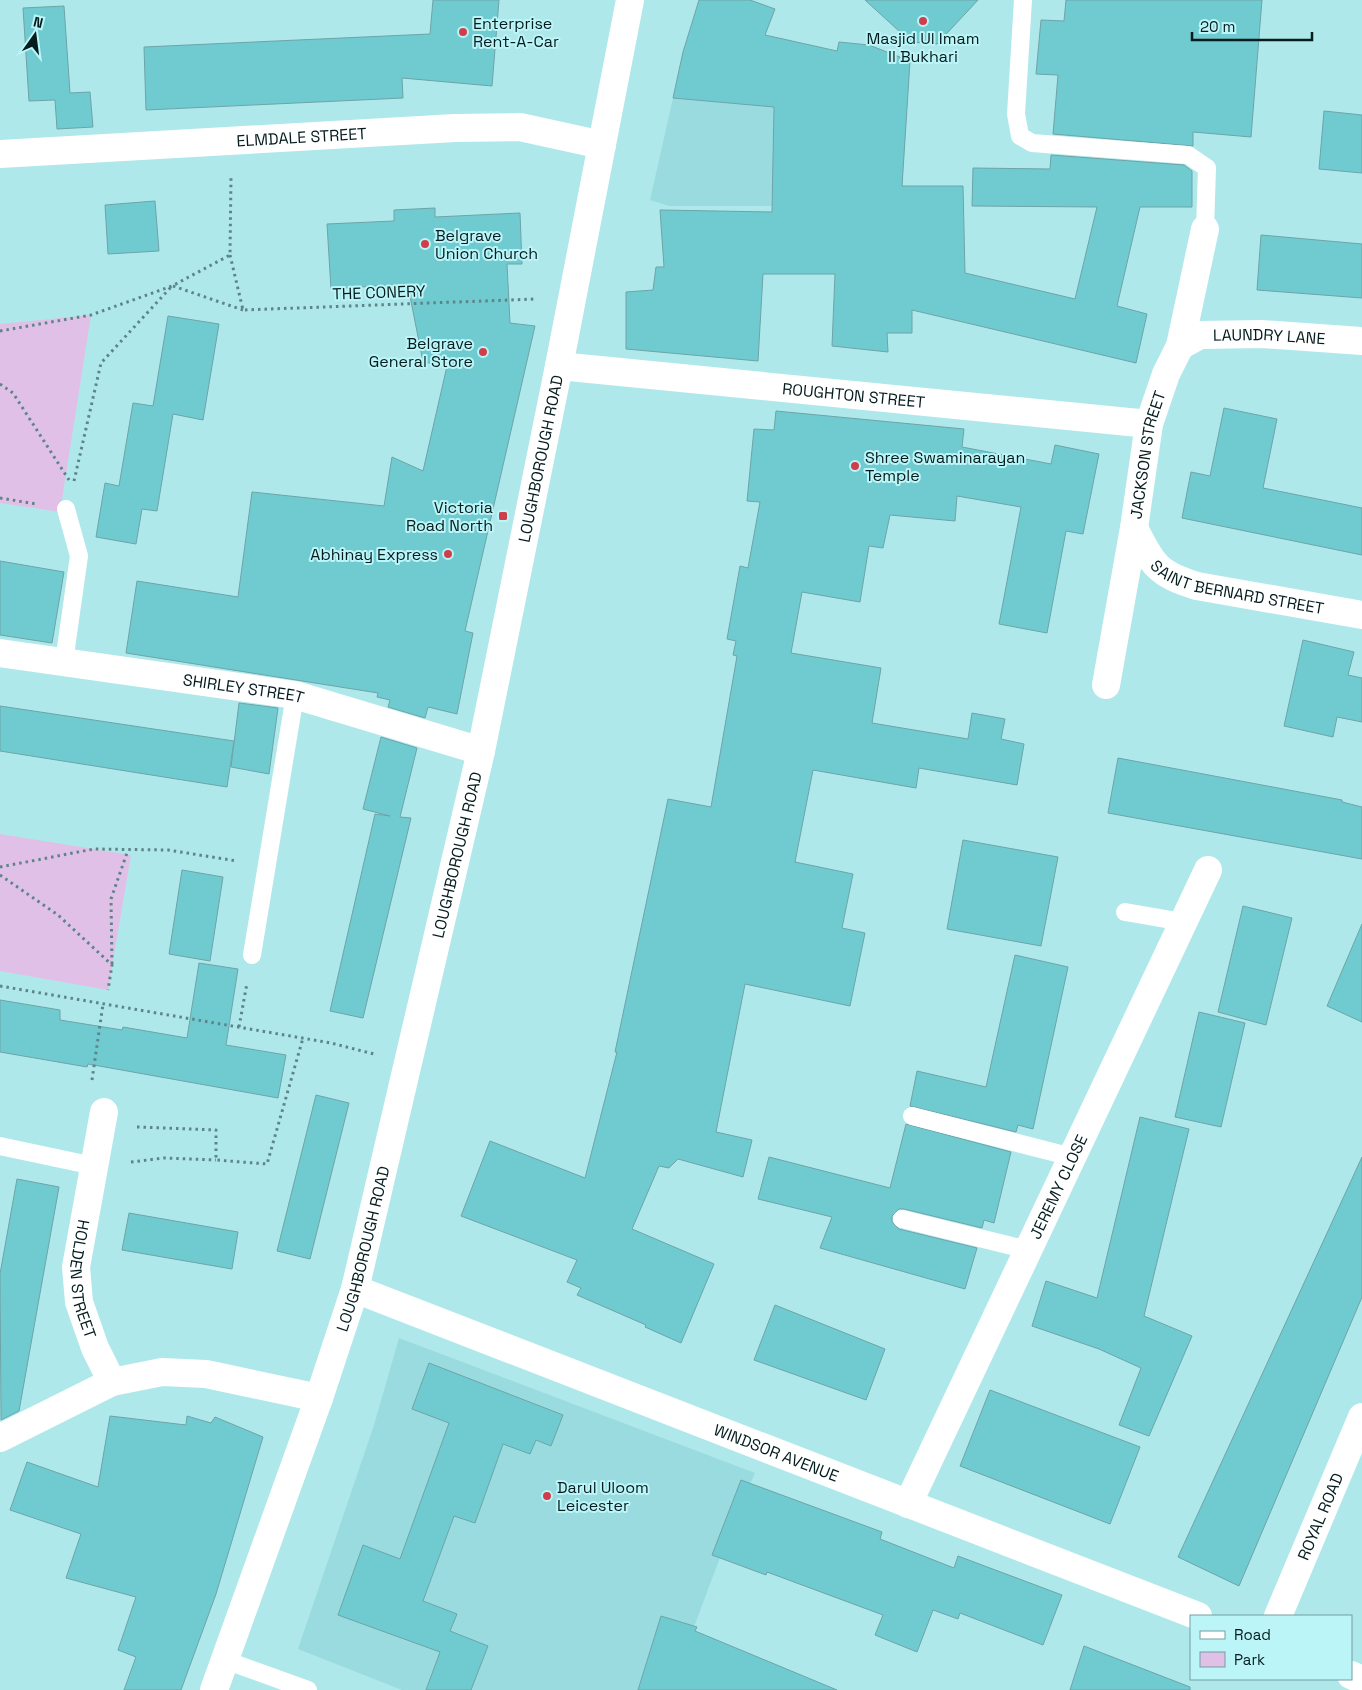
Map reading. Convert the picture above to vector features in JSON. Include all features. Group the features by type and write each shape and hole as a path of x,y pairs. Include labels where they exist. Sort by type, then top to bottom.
{"street":[{"name":"LOUGHBOROUGH ROAD","path":"214,1690 320,1398 355,1289 481,751 573,297 630,0"},
{"name":"ELMDALE STREET","path":"0,154 455,128 520,127 602,146"},
{"name":"JACKSON STREET","path":"1106,685 1134,528 1149,424 1166,374 1180,346 1205,229"},
{"name":"LAUNDRY LANE","path":"1180,346 1200,335 1262,334 1362,340"},
{"name":"ROUGHTON STREET","path":"559,366 1149,424"},
{"name":"SAINT BERNARD STREET","path":"1134,528 1151,562 1175,579 1197,586 1362,616"},
{"name":"SHIRLEY STREET","path":"0,652 295,695 481,751"},
{"name":"JEREMY CLOSE","path":"908,1504 1208,870"},
{"name":"HOLDEN STREET","path":"103,1119 76,1267 79,1302 95,1348 112,1382"},
{"name":"WINDSOR AVENUE","path":"355,1289 1195,1615"},
{"path":"0,1438 112,1382 162,1372 206,1374 320,1398"},
{"name":"ROYAL ROAD","path":"1278,1615 1362,1417"}],"lane":[{"path":"1023,0 1016,114 1020,136 1032,143 1188,155 1207,168 1205,229"},
{"path":"64,662 79,556 66,509"},
{"path":"252,955 295,695"},
{"path":"1125,912 1183,922"},
{"path":"912,1116 1072,1157"},
{"path":"0,1146 94,1166"},
{"path":"902,1219 1028,1250"},
{"path":"225,1660 308,1690"}],"path":[{"path":"232,140 230,255 243,310"},
{"path":"0,331 91,315 172,286 230,255"},
{"path":"172,286 243,310"},
{"path":"0,384 13,393 73,486 100,363 172,286"},
{"name":"THE CONERY","path":"243,310 573,297"},
{"path":"0,498 66,509"},
{"path":"0,867 94,849 168,850 267,865"},
{"path":"108,990 112,965 111,899 128,850"},
{"path":"0,875 58,915 112,965"},
{"path":"240,1027 252,955"},
{"path":"0,986 304,1038 408,1062"},
{"path":"94,1166 164,1158 267,1164 304,1038"},
{"path":"103,1119 216,1130 216,1160"}],"shaded area":[{"path":"673,98 778,107 904,147 902,206 669,206 650,200"},
{"name":"Darul Uloom Leicester","path":"399,1338 755,1473 734,1520 694,1627 654,1690 402,1690 298,1649 374,1425"}],"green space":[{"path":"91,315 60,512 0,503 0,324"},
{"path":"0,834 131,855 108,990 0,971"}],"building":[{"path":"433,0 499,0 492,86 402,78 403,98 146,110 144,47 430,34"},
{"path":"699,0 750,0 775,9 765,35 837,51 839,42 869,45 910,61 902,186 963,186 965,273 1075,299 1097,207 972,206 973,168 1050,169 1051,155 1184,165 1192,171 1192,207 1140,207 1117,306 1147,314 1136,363 912,310 912,333 887,333 888,352 832,346 835,274 763,274 758,361 626,349 626,292 653,290 656,267 664,267 660,210 772,212 774,107 673,98 683,52"},
{"name":"Masjid Ul Imam Il Bukhari","path":"865,0 978,0 937,44 911,42"},
{"path":"1066,0 1262,0 1251,137 1193,132 1193,146 1053,134 1058,75 1036,74 1041,20 1064,21"},
{"path":"64,6 70,93 90,92 93,127 57,129 55,100 29,101 23,8"},
{"path":"1324,111 1362,115 1362,173 1319,169"},
{"path":"155,201 159,251 108,254 105,205"},
{"path":"435,208 435,217 520,213 522,264 507,264 510,323 535,326 465,631 473,633 457,714 428,707 425,718 388,707 390,700 377,697 378,693 126,653 137,581 238,597 252,492 384,506 392,457 423,471 447,366 423,362 409,291 405,291 405,284 331,289 327,224 394,221 394,210"},
{"path":"1261,235 1362,244 1362,298 1257,290"},
{"path":"168,316 219,324 203,420 173,414 157,511 142,509 136,544 96,537 105,483 119,486 133,403 153,406"},
{"path":"1224,408 1277,419 1263,488 1362,508 1362,555 1182,518 1191,472 1210,476"},
{"path":"776,411 964,429 962,447 1051,464 1055,445 1099,454 1083,534 1066,531 1047,633 999,624 1021,507 957,496 955,521 890,515 883,548 869,546 860,602 802,592 791,653 881,668 872,723 968,739 972,713 1005,719 1001,739 1024,744 1017,785 919,768 916,788 813,770 795,862 853,874 842,928 865,933 850,1006 745,984 716,1132 752,1140 743,1177 678,1159 669,1168 659,1166 632,1229 714,1264 681,1343 645,1327 646,1325 577,1295 581,1288 567,1282 577,1260 461,1216 490,1141 585,1178 617,1052 615,1052 668,799 711,807 737,656 733,655 736,641 727,639 740,566 748,568 760,502 747,501 754,429 774,430"},
{"path":"0,561 64,572 52,643 0,635"},
{"path":"1303,640 1354,652 1348,675 1362,678 1362,722 1337,717 1333,737 1284,726"},
{"path":"239,703 278,708 269,774 231,767"},
{"path":"0,706 234,741 227,787 0,751"},
{"path":"381,737 417,748 400,817 411,818 363,1018 330,1011 375,814 390,816 363,809"},
{"path":"1118,758 1342,800 1342,802 1362,807 1362,859 1108,813"},
{"path":"963,840 1058,857 1041,946 947,929"},
{"path":"182,870 223,877 210,961 169,954"},
{"path":"1243,906 1292,918 1266,1025 1218,1012"},
{"path":"1362,924 1362,1022 1327,1006"},
{"path":"1015,955 1068,967 1033,1129 1018,1125 1016,1132 910,1106 917,1071 986,1087"},
{"path":"199,963 238,969 226,1045 286,1055 278,1098 88,1064 87,1067 0,1052 0,1000 60,1010 60,1020 122,1030 123,1027 187,1038"},
{"path":"1199,1012 1245,1023 1221,1127 1175,1117"},
{"path":"316,1095 349,1103 310,1259 277,1251"},
{"path":"1140,1117 1189,1129 1144,1316 1192,1336 1149,1436 1119,1425 1141,1368 1099,1349 1032,1326 1046,1281 1097,1298"},
{"path":"906,1124 1011,1152 994,1223 984,1220 982,1228 904,1209 899,1209 892,1216 892,1222 899,1229 977,1248 965,1289 820,1248 832,1217 758,1199 769,1157 890,1188"},
{"path":"1362,1157 1362,1297 1239,1586 1178,1557"},
{"path":"17,1179 59,1187 19,1411 1,1420 0,1274"},
{"path":"129,1213 238,1232 232,1269 122,1250"},
{"path":"775,1305 885,1349 866,1400 754,1360"},
{"path":"429,1363 563,1415 551,1446 536,1440 530,1454 503,1444 475,1523 454,1516 423,1601 457,1614 450,1631 488,1646 471,1690 426,1690 440,1652 338,1615 363,1545 400,1559 449,1423 412,1409"},
{"path":"990,1390 1140,1447 1110,1524 960,1466"},
{"path":"110,1416 186,1425 187,1416 211,1423 215,1417 263,1437 216,1594 181,1690 124,1690 136,1657 118,1650 136,1597 66,1578 81,1534 10,1510 27,1462 98,1487"},
{"path":"741,1480 882,1532 880,1539 954,1568 958,1556 1062,1595 1043,1645 960,1613 958,1619 933,1610 917,1652 875,1635 883,1615 767,1572 766,1575 712,1555"},
{"path":"661,1616 697,1627 695,1631 837,1690 638,1690"},
{"path":"1084,1646 1190,1687 1190,1690 1070,1690"}],"place":[{"name":"Masjid Ul Imam Il Bukhari","path":"923,21"},
{"name":"Enterprise Rent-A-Car","path":"463,32"},
{"name":"Belgrave Union Church","path":"425,244"},
{"name":"Belgrave General Store","path":"483,352"},
{"name":"Shree Swaminarayan Temple","path":"855,466"},
{"name":"Victoria Road North","path":"503,516"},
{"name":"Abhinay Express","path":"448,554"},
{"name":"Darul Uloom Leicester","path":"547,1496"}]}
